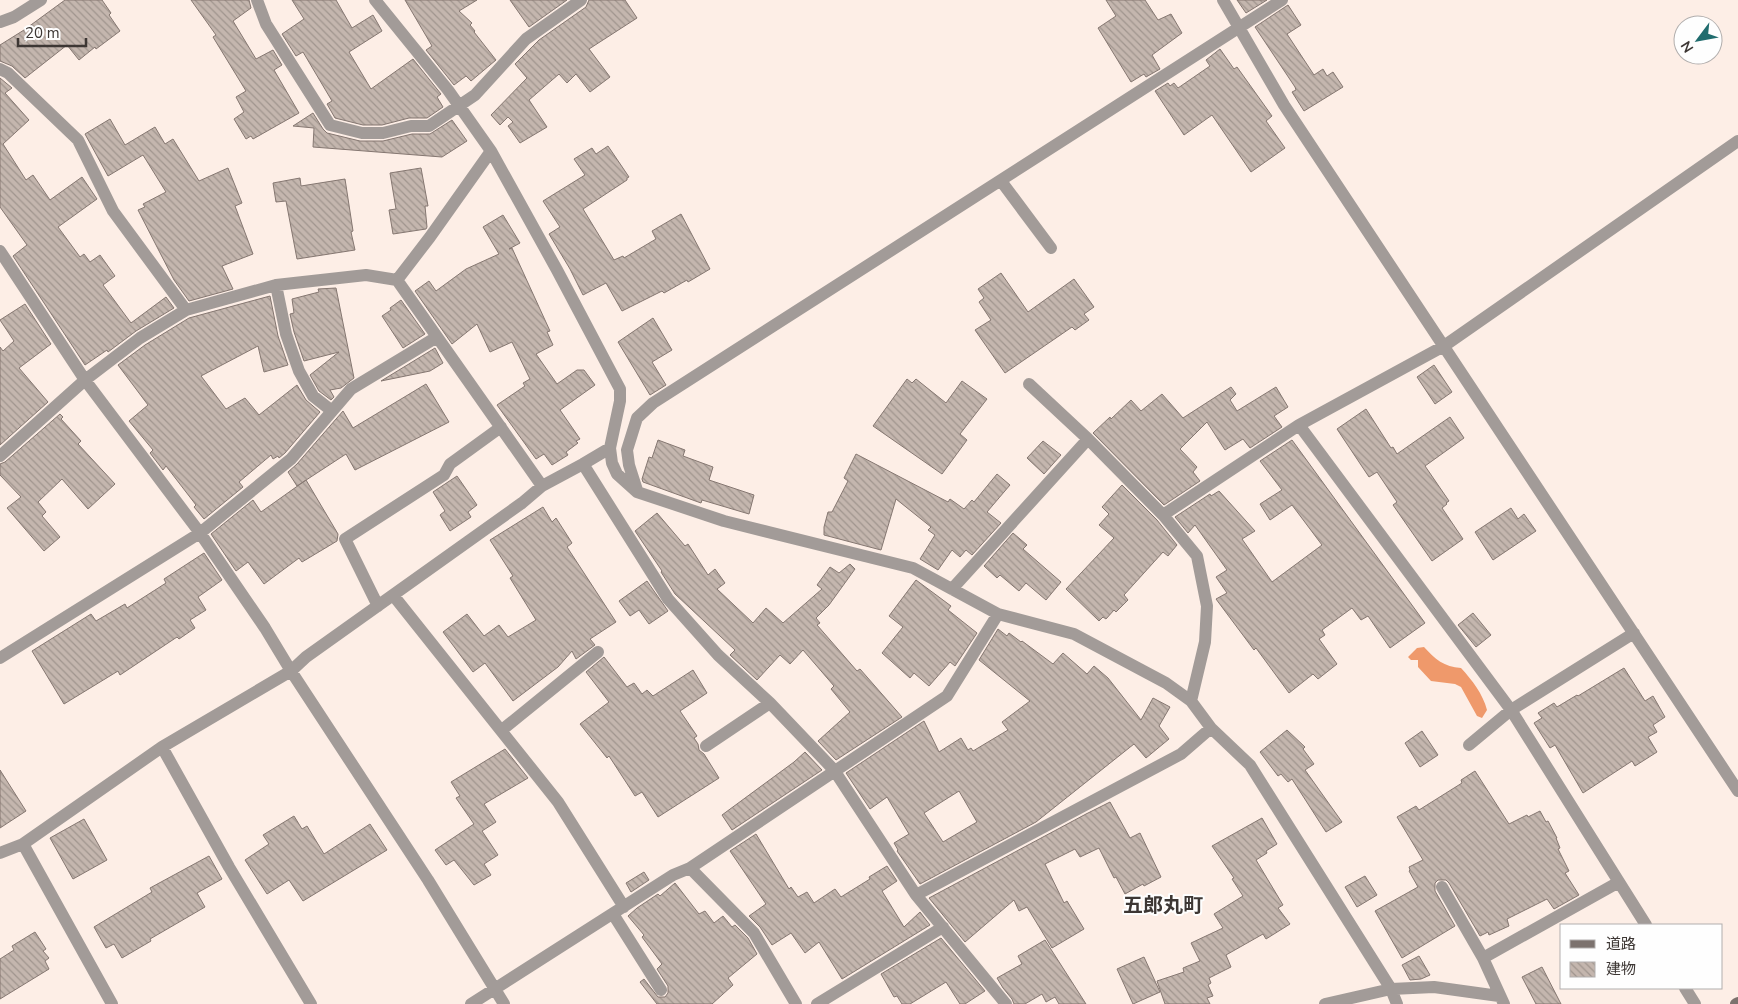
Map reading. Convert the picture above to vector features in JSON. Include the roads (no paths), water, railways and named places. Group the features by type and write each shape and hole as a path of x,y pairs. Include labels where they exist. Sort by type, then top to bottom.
{"street":[{"path":"0,22 14,17 41,0"},
{"path":"257,0 266,24 330,126 362,133 383,133 411,126 429,126 476,95 526,39 581,0"},
{"path":"374,0 448,90 491,151 620,389 620,401 610,448 612,463 618,474 637,492 724,521 913,568 998,614 1074,634 1166,683 1191,701 1211,728 1250,765 1391,989 1397,1004"},
{"path":"1222,0 1284,104 1738,791"},
{"path":"637,492 629,465 627,450 638,418 653,403 1282,0"},
{"path":"0,69 8,73 78,140 113,211 186,310"},
{"path":"1163,516 1299,425 1444,346 1738,142"},
{"path":"396,280 430,237 491,151"},
{"path":"1001,181 1051,248"},
{"path":"0,251 85,380 200,532 265,628 291,671 428,880 504,1004"},
{"path":"0,456 85,380 140,338 186,310 276,285 366,275 396,280 542,486"},
{"path":"276,285 286,334 299,371 312,396 332,411"},
{"path":"0,658 200,532 291,459 351,389 437,337"},
{"path":"1028,384 1088,439 1163,516 1197,556 1207,606 1206,642 1191,701"},
{"path":"1299,425 1511,710 1645,924"},
{"path":"378,606 345,540 444,475 450,464 501,427"},
{"path":"952,589 1088,439"},
{"path":"0,853 23,844 162,747 291,671 306,657 522,503 542,486 610,448"},
{"path":"583,464 668,599 718,655 770,703 834,770 916,895 1006,1004"},
{"path":"393,595 558,802 619,910 660,990"},
{"path":"471,1004 673,875 690,868 947,696 998,614"},
{"path":"1469,745 1511,710 1634,633"},
{"path":"502,730 598,652"},
{"path":"706,746 770,703"},
{"path":"916,895 1182,754 1211,728"},
{"path":"162,747 229,867 311,1004"},
{"path":"23,844 112,1004"},
{"path":"690,868 754,933 796,1004"},
{"path":"1484,958 1619,882"},
{"path":"1442,886 1484,958 1502,1000"},
{"path":"817,1004 943,927"},
{"path":"1325,1004 1391,989 1434,987 1502,1000"},
{"path":"1686,989 1695,1004"}],"district":[{"name":"五郎丸町","path":"1163,905"}]}
